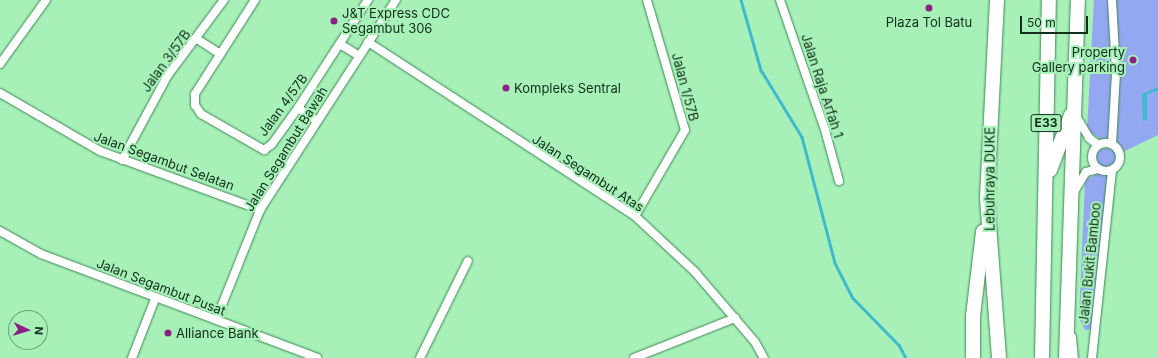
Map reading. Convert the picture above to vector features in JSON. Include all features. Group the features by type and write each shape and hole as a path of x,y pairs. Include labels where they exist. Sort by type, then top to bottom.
{"highway":[{"name":"Lebuhraya DUKE","path":"997,0 987,198 998,358"},
{"name":"E33","path":"1042,358 1049,0"},
{"path":"1048,52 1053,0"},
{"path":"1066,358 1070,308 1071,205 1078,0"},
{"path":"1045,194 1061,135 1074,109"},
{"path":"973,358 973,316 987,198"},
{"path":"1044,289 1052,358"}],"street":[{"path":"0,64 46,0"},
{"name":"Jalan 3/57B","path":"122,160 168,75 224,0"},
{"name":"Jalan 4/57B","path":"255,0 195,94 195,104 201,114 264,150 272,144 298,108 368,0"},
{"name":"Jalan Segambut Bawah","path":"216,320 260,210 396,0"},
{"name":"Jalan 1/57B","path":"635,216 685,130 647,0"},
{"name":"Jalan Raja Arfah 1","path":"780,0 825,130 839,181"},
{"path":"1112,0 1116,72 1112,144"},
{"path":"196,39 220,54"},
{"name":"Jalan Segambut Atas","path":"368,42 635,216 695,272 735,318 764,358"},
{"path":"340,44 359,56"},
{"name":"Jalan Segambut Selatan","path":"0,94 83,143 122,160 260,210"},
{"path":"298,108 317,121"},
{"path":"1071,205 1080,179 1086,172 1098,169 1112,171 1120,160 1119,150 1112,144 1098,145 1089,138 1074,109"},
{"path":"1098,145 1092,157 1098,169"},
{"name":"Jalan Bukit Bamboo","path":"1092,358 1112,171"},
{"name":"Jalan Segambut Pusat","path":"0,231 41,254 155,299 317,358"},
{"path":"420,358 468,260"},
{"path":"132,358 155,299"},
{"name":"Jalan Bukit Bamboo","path":"1070,308 1074,358"},
{"path":"634,358 735,318"}],"shaded area":[{"path":"1094,0 1158,0 1158,135 1121,153 1087,130"},
{"path":"1158,87 1158,91 1147,94 1147,120 1143,121 1142,94"},
{"path":"1106,148 1113,151 1116,158 1113,165 1106,168 1099,165 1096,158 1099,151"},
{"path":"1098,173 1109,175 1091,329 1085,330 1079,318 1085,180"}],"waterway":[{"path":"741,0 761,70 802,137 835,263 853,298 899,345 906,358"}],"place":[{"name":"Plaza Tol Batu","path":"929,8"},
{"name":"J&T Express CDC Segambut 306","path":"334,21"},
{"name":"Property Gallery parking","path":"1133,60"},
{"name":"Kompleks Sentral","path":"506,88"},
{"name":"Alliance Bank","path":"168,333"}]}
